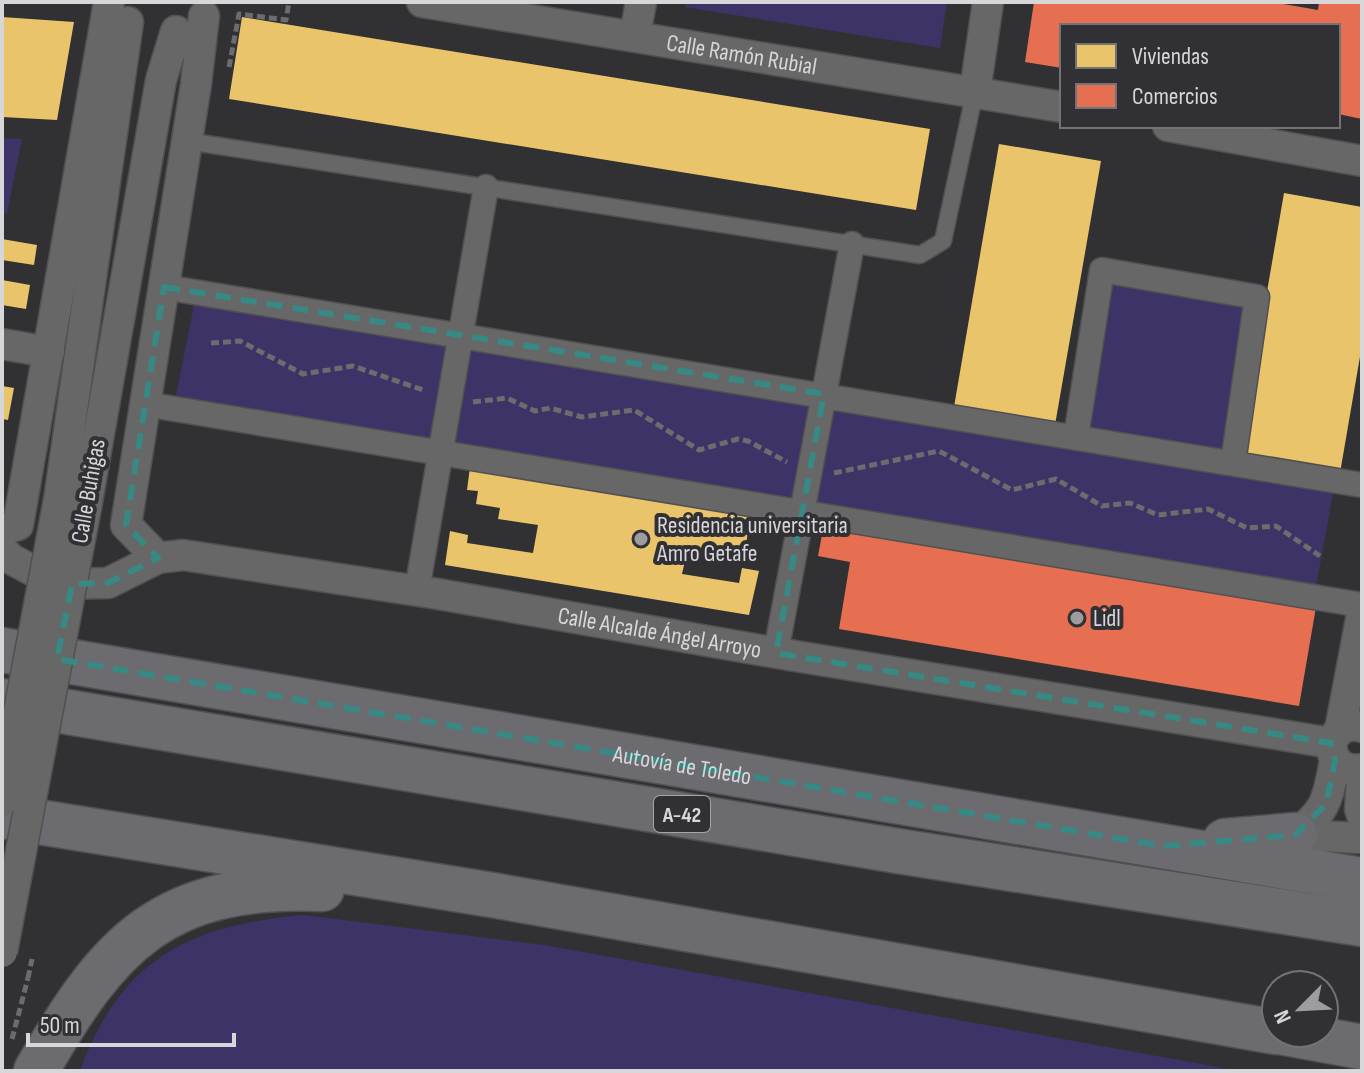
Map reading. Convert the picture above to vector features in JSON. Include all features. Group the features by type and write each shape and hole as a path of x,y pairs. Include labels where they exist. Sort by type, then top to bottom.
{"highway":[{"name":"Autovía de Toledo","path":"2,650 1362,880"},
{"name":"Autovía de Toledo","path":"2,701 898,851 1362,924"},
{"path":"2,816 492,895 1260,1029"},
{"path":"1163,846 1295,835"},
{"path":"24,1058 71,1010 102,968 144,930 187,905 232,893 277,887 492,895"},
{"path":"54,1071 71,1010"},
{"path":"1340,1043 1362,1047"}],"street":[{"name":"Calle Ramón Rubial","path":"422,2 1060,107"},
{"path":"635,35 641,2"},
{"path":"975,91 988,2"},
{"path":"2,530 18,525 116,9 149,32 176,31 208,9"},
{"name":"Calle Buhigas","path":"2,952 73,501 116,9"},
{"path":"158,558 126,525 208,9"},
{"name":"Calle Buhigas","path":"2,801 73,501 161,80 176,31"},
{"path":"1179,128 1362,161"},
{"path":"417,590 486,187"},
{"path":"776,652 852,244"},
{"path":"1076,437 1102,270 1257,297 1233,463"},
{"path":"164,287 1362,485"},
{"path":"2,344 49,352"},
{"path":"145,404 1362,605"},
{"name":"Calle Alcalde Ángel Arroyo","path":"2,550 11,559 58,584 108,583 158,558 183,555 417,590 1346,746"},
{"path":"1295,835 1313,821 1326,804 1346,746 1362,614"},
{"path":"1362,781 1362,815"},
{"path":"1295,835 1362,838"}],"lane":[{"path":"187,141 920,255 943,241 975,91"}],"path":[{"path":"211,343 240,341 303,374 353,366 456,404 507,398 535,411 550,408 582,417 634,410 699,450 738,439 748,441 810,474 835,473 939,451 1012,490 1056,479 1102,506 1130,503 1158,515 1208,509 1247,528 1276,526 1320,556"},
{"path":"24,1058 28,978"}],"highlighted area":[{"path":"164,287 824,394 776,653 1331,743 1335,761 1326,804 1295,835 1163,846 57,659 72,584 108,583 158,558 126,525"}],"shaded area":[{"path":"686,2 947,2 940,48 685,7"},
{"path":"2,138 22,139 7,213 2,213"},
{"path":"1109,280 1246,306 1334,488 1315,592 175,400 194,305 477,346 1084,445"},
{"path":"304,915 544,945 1240,1071 80,1071 97,1032 116,1000 139,975 165,954 194,939 227,928"}],"building: Viviendas":[{"path":"2,17 74,22 57,120 2,117"},
{"path":"242,17 930,129 916,210 229,99"},
{"path":"999,144 1101,161 1055,425 954,407"},
{"path":"1284,193 1362,207 1362,345 1340,473 1239,454"},
{"path":"2,239 37,245 34,265 2,260"},
{"path":"2,280 30,285 26,309 2,305"},
{"path":"2,386 14,388 8,420 2,419"},
{"name":"Residencia universitaria Amro Getafe","path":"470,467 751,513 744,557 688,548 682,574 739,583 742,568 759,571 749,615 445,565 450,531 468,535 467,543 533,553 538,525 498,519 500,508 476,504 478,491 467,490"}],"building: Comercios":[{"path":"1034,2 1272,2 1318,10 1319,2 1362,2 1362,119 1340,114 1340,24 1060,24 1060,68 1025,62"},
{"name":"Lidl","path":"824,524 1316,607 1299,706 839,629 850,562 818,556"}],"place":[{"name":"Residencia universitaria Amro Getafe","path":"641,539"},
{"name":"Lidl","path":"1077,618"}]}
